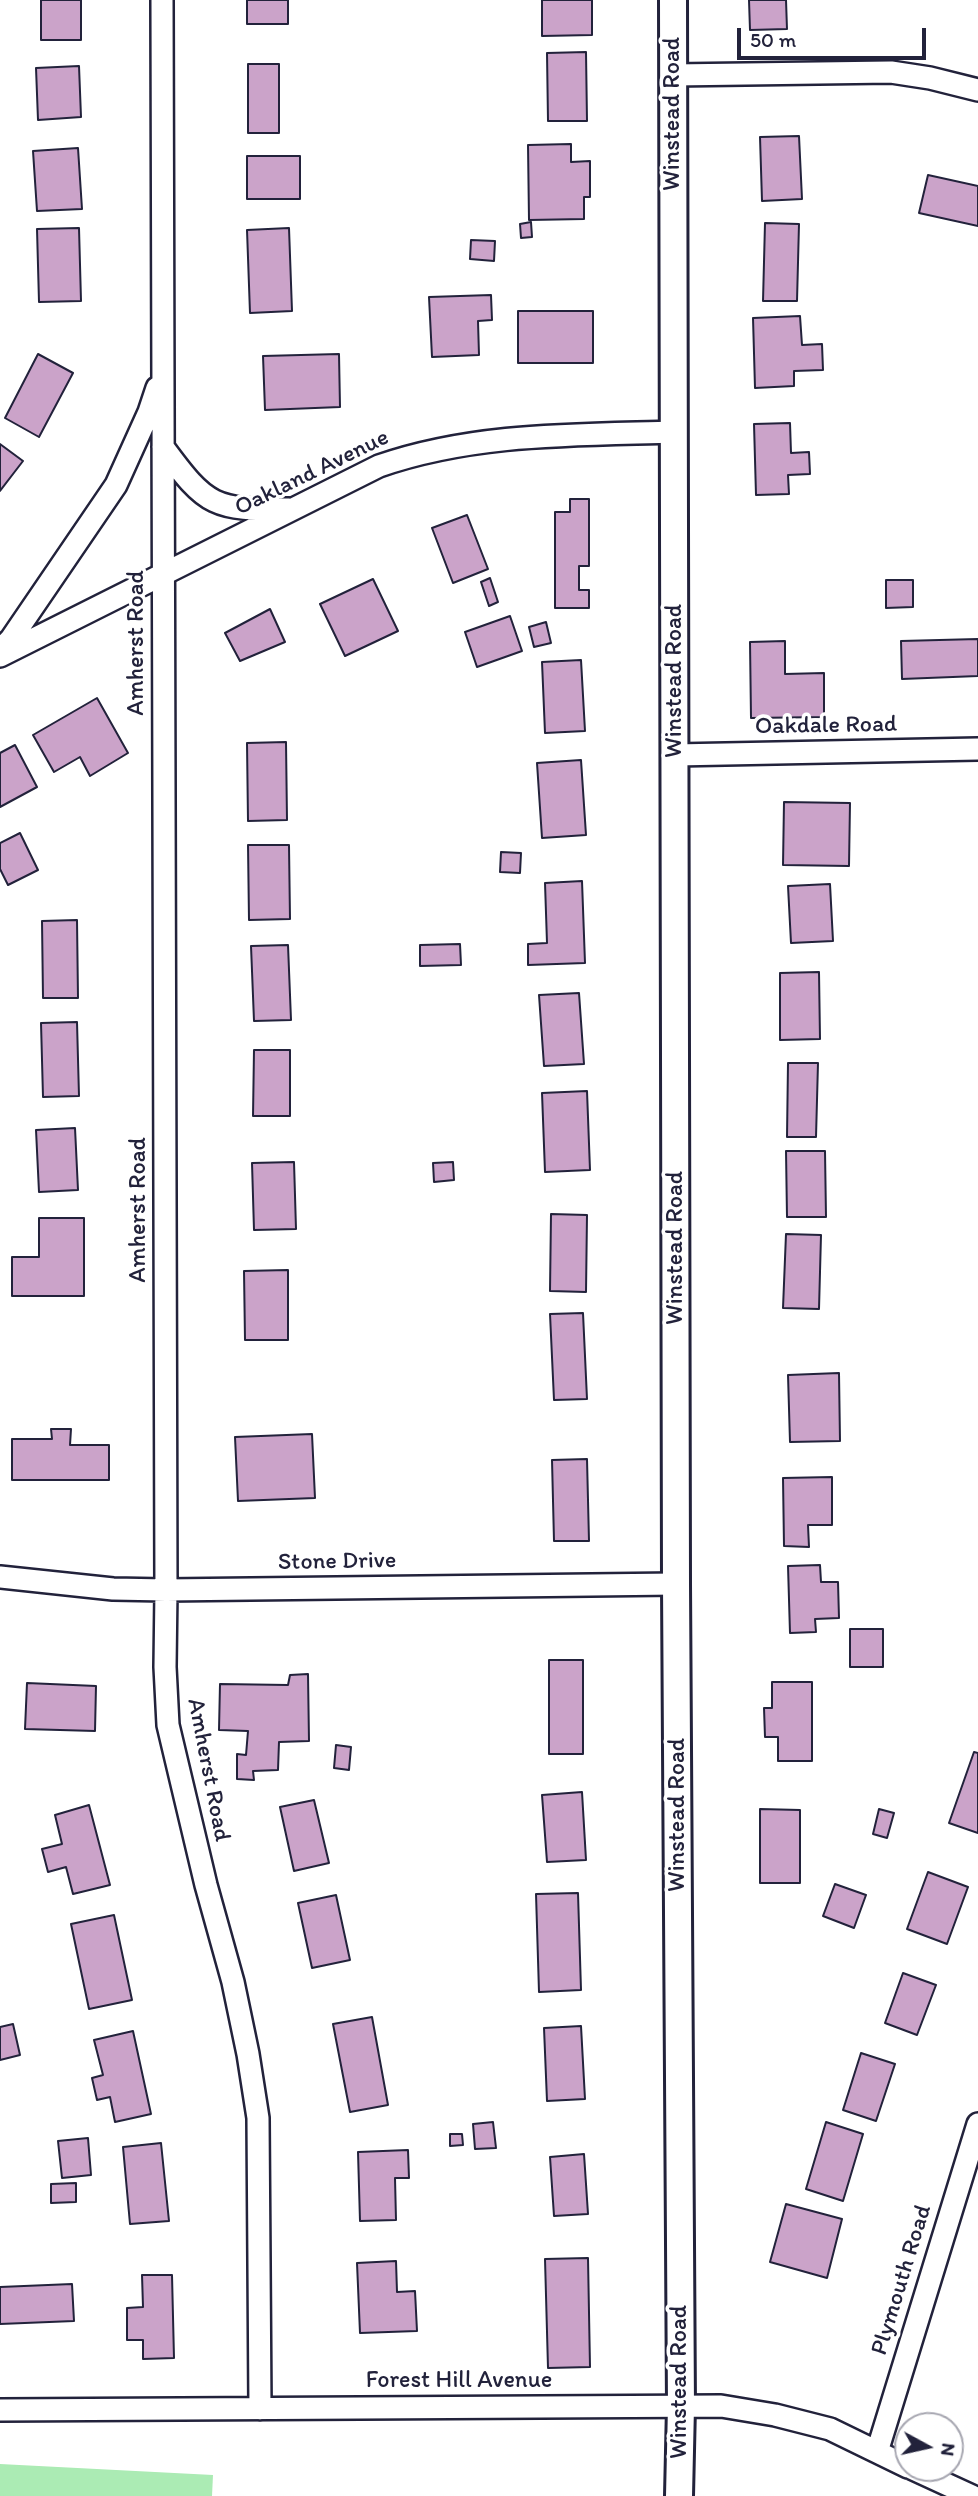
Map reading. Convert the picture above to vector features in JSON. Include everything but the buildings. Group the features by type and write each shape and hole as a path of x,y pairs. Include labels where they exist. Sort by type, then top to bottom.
{"street":[{"name":"Amherst Road","path":"162,0 167,1725 233,1982 258,2118 260,2409"},
{"name":"Winstead Road","path":"673,0 680,2496"},
{"path":"673,75 891,72 978,90"},
{"path":"0,650 24,620 116,485 149,412 162,372"},
{"name":"Oakland Avenue","path":"0,656 379,466 417,453 510,438 674,432"},
{"path":"163,447 192,485 207,498 226,506 296,509"},
{"name":"Oakdale Road","path":"675,755 978,749"},
{"name":"Stone Drive","path":"0,1577 113,1589 166,1590 676,1584"},
{"name":"Plymouth Road","path":"877,2452 978,2124"},
{"name":"Forest Hill Avenue","path":"0,2410 721,2406 775,2415 830,2429 894,2460"},
{"name":"Forest Hill Avenue","path":"942,2482 972,2496"}],"green space":[{"path":"0,2464 213,2475 212,2496 0,2496"}]}
